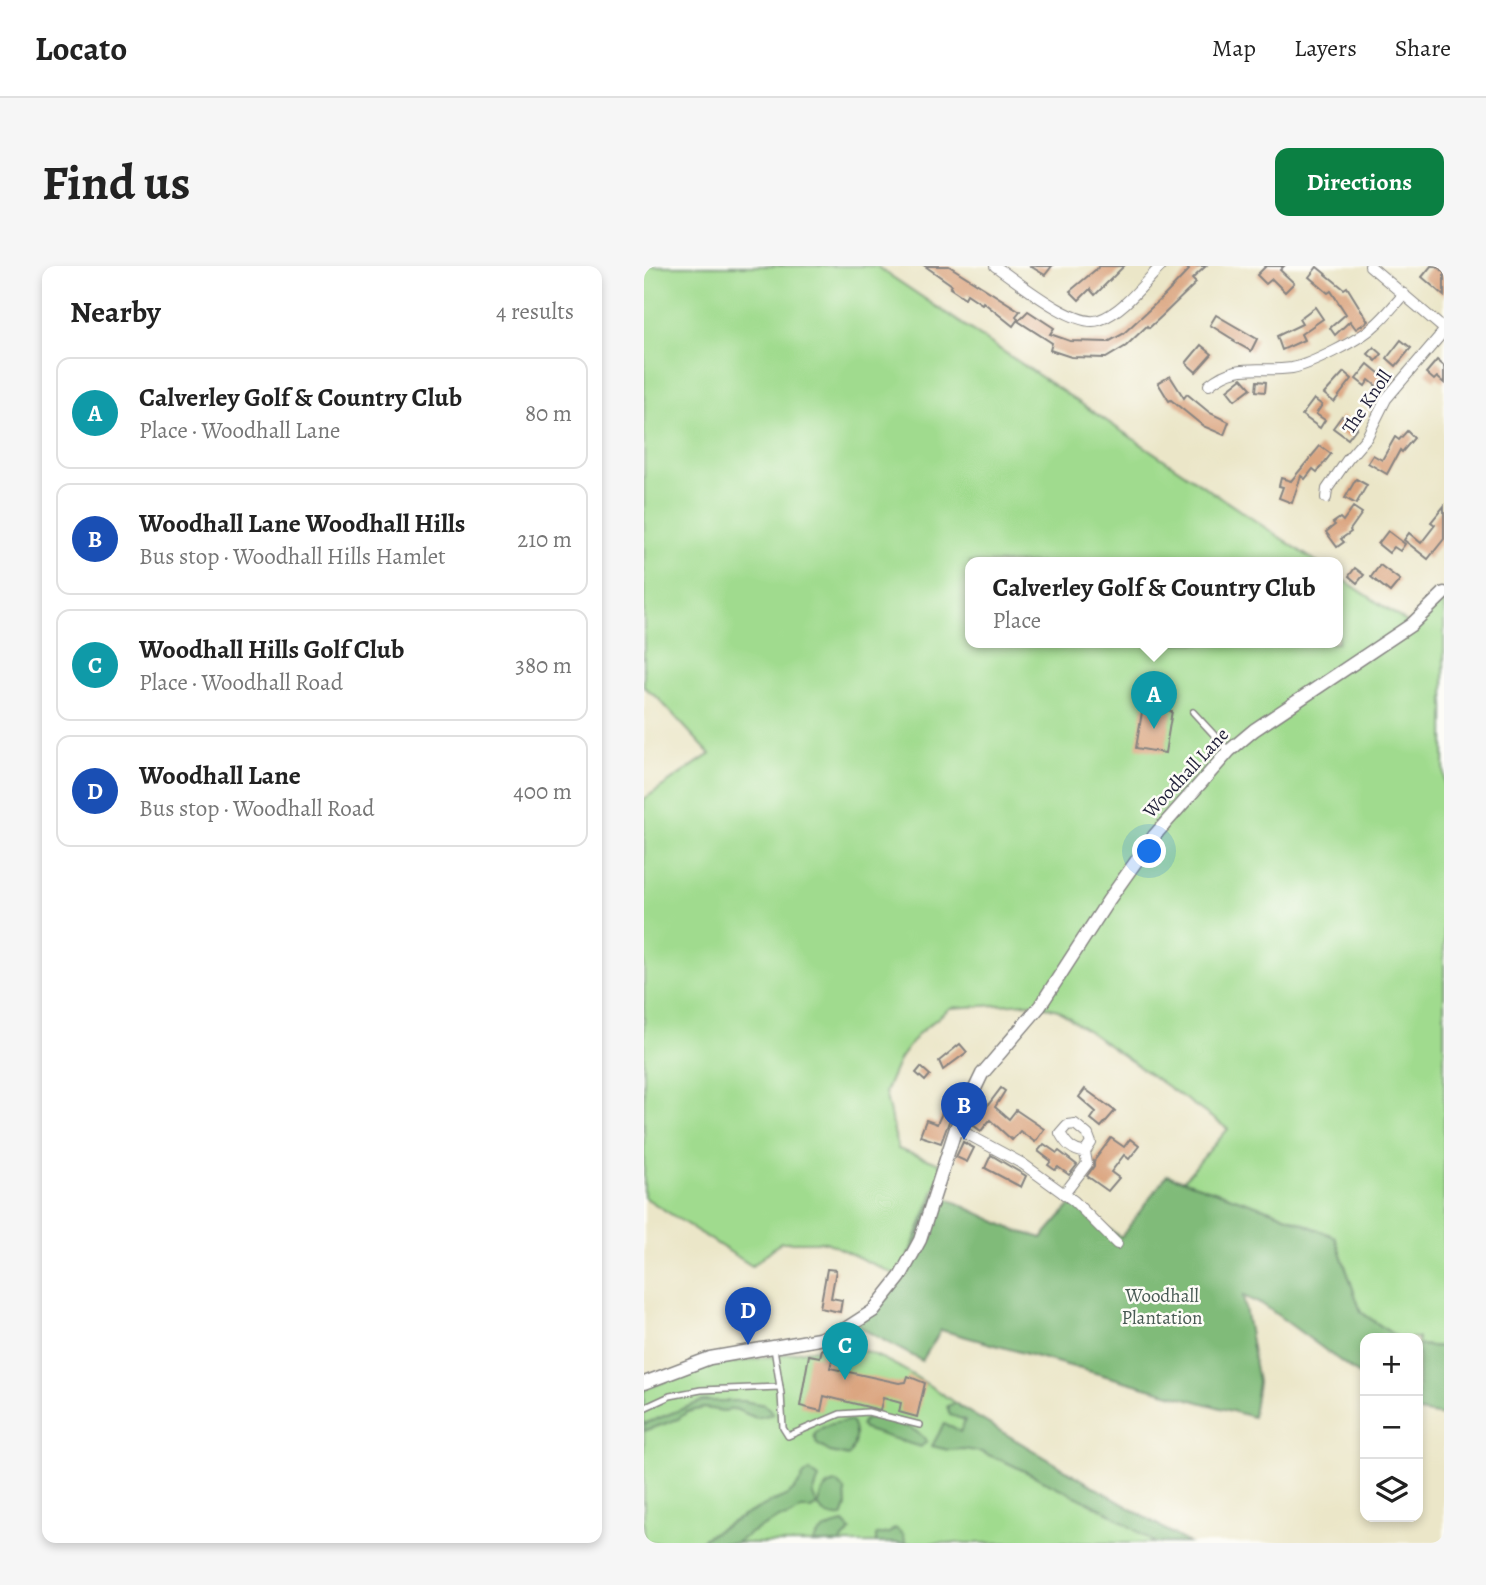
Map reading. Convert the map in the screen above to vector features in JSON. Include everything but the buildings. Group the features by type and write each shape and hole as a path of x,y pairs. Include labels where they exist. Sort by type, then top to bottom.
{"street":[{"path":"995,266 1069,316 1090,322 1111,314 1161,266"},
{"path":"1370,266 1444,330"},
{"path":"1209,385 1231,371 1305,365 1362,336 1374,327 1404,294"},
{"name":"The Knoll","path":"1326,498 1327,489 1367,437 1386,399 1444,330"},
{"name":"Woodhall Lane","path":"644,1383 710,1358 819,1339 853,1324 873,1311 900,1276 920,1240 956,1128 982,1074 1040,1006 1139,855 1229,751 1284,709 1411,625 1444,593"},
{"path":"956,1128 1023,1164 1064,1194 1117,1244"},
{"path":"1064,1194 1087,1164 1085,1152"}],"lane":[{"path":"1193,712 1229,751"},
{"path":"774,1348 783,1428 788,1436 840,1414 869,1412 920,1425"},
{"path":"644,1408 670,1396 701,1390 780,1387"}],"green space":[{"path":"644,266 876,266 1309,557 965,557 965,648 1343,648 1343,579 1411,625 1444,593 1444,1347 1423,1345 1423,1333 1391,1333 1361,1312 1335,1237 1276,1212 1182,1182 1228,1129 1058,1010 1029,1003 950,1008 918,1034 900,1058 885,1092 898,1149 944,1165 900,1277 826,1242 781,1242 752,1266 644,1197 644,799 710,754 658,698 644,687"},
{"name":"Woodhall Plantation","path":"1167,1175 1276,1212 1335,1237 1361,1312 1391,1333 1360,1333 1360,1375 1265,1306 1243,1296 1258,1382 1253,1417 941,1330 922,1361 853,1324 900,1276 936,1193 1014,1230 1042,1238 1074,1201 1090,1216 1121,1237"},
{"path":"841,1345 889,1361 962,1408 1188,1543 644,1543 644,1389 700,1368"},
{"path":"1423,1345 1444,1347 1444,1416 1423,1413"},
{"path":"702,1401 743,1401 765,1405 774,1414 756,1418 735,1409 723,1411 704,1408 687,1412 678,1419 644,1431 644,1424"},
{"path":"955,1403 1188,1543 1155,1543 1104,1510 981,1452 932,1446 944,1424 960,1432 965,1420 950,1415 947,1406"},
{"path":"876,1417 911,1429 927,1442 920,1447 863,1429 861,1425 864,1420"},
{"path":"851,1421 855,1434 849,1456 830,1452 817,1444 814,1435 821,1428"},
{"path":"810,1471 819,1478 813,1495 817,1505 811,1509 801,1509 788,1517 779,1518 736,1543 697,1543 728,1524 786,1496"},
{"path":"837,1483 845,1490 846,1506 842,1517 828,1515 818,1506 826,1488"},
{"path":"844,1523 851,1530 840,1543 813,1543 826,1529"},
{"path":"895,1528 903,1534 906,1543 876,1543 876,1535 889,1533"}],"place":[{"name":"Calverley Golf & Country Club","path":"1154,729"},
{"name":"Woodhall Lane Woodhall Hills","path":"964,1140"},
{"name":"Woodhall Lane","path":"748,1345"},
{"name":"Woodhall Hills Golf Club","path":"845,1380"}]}
